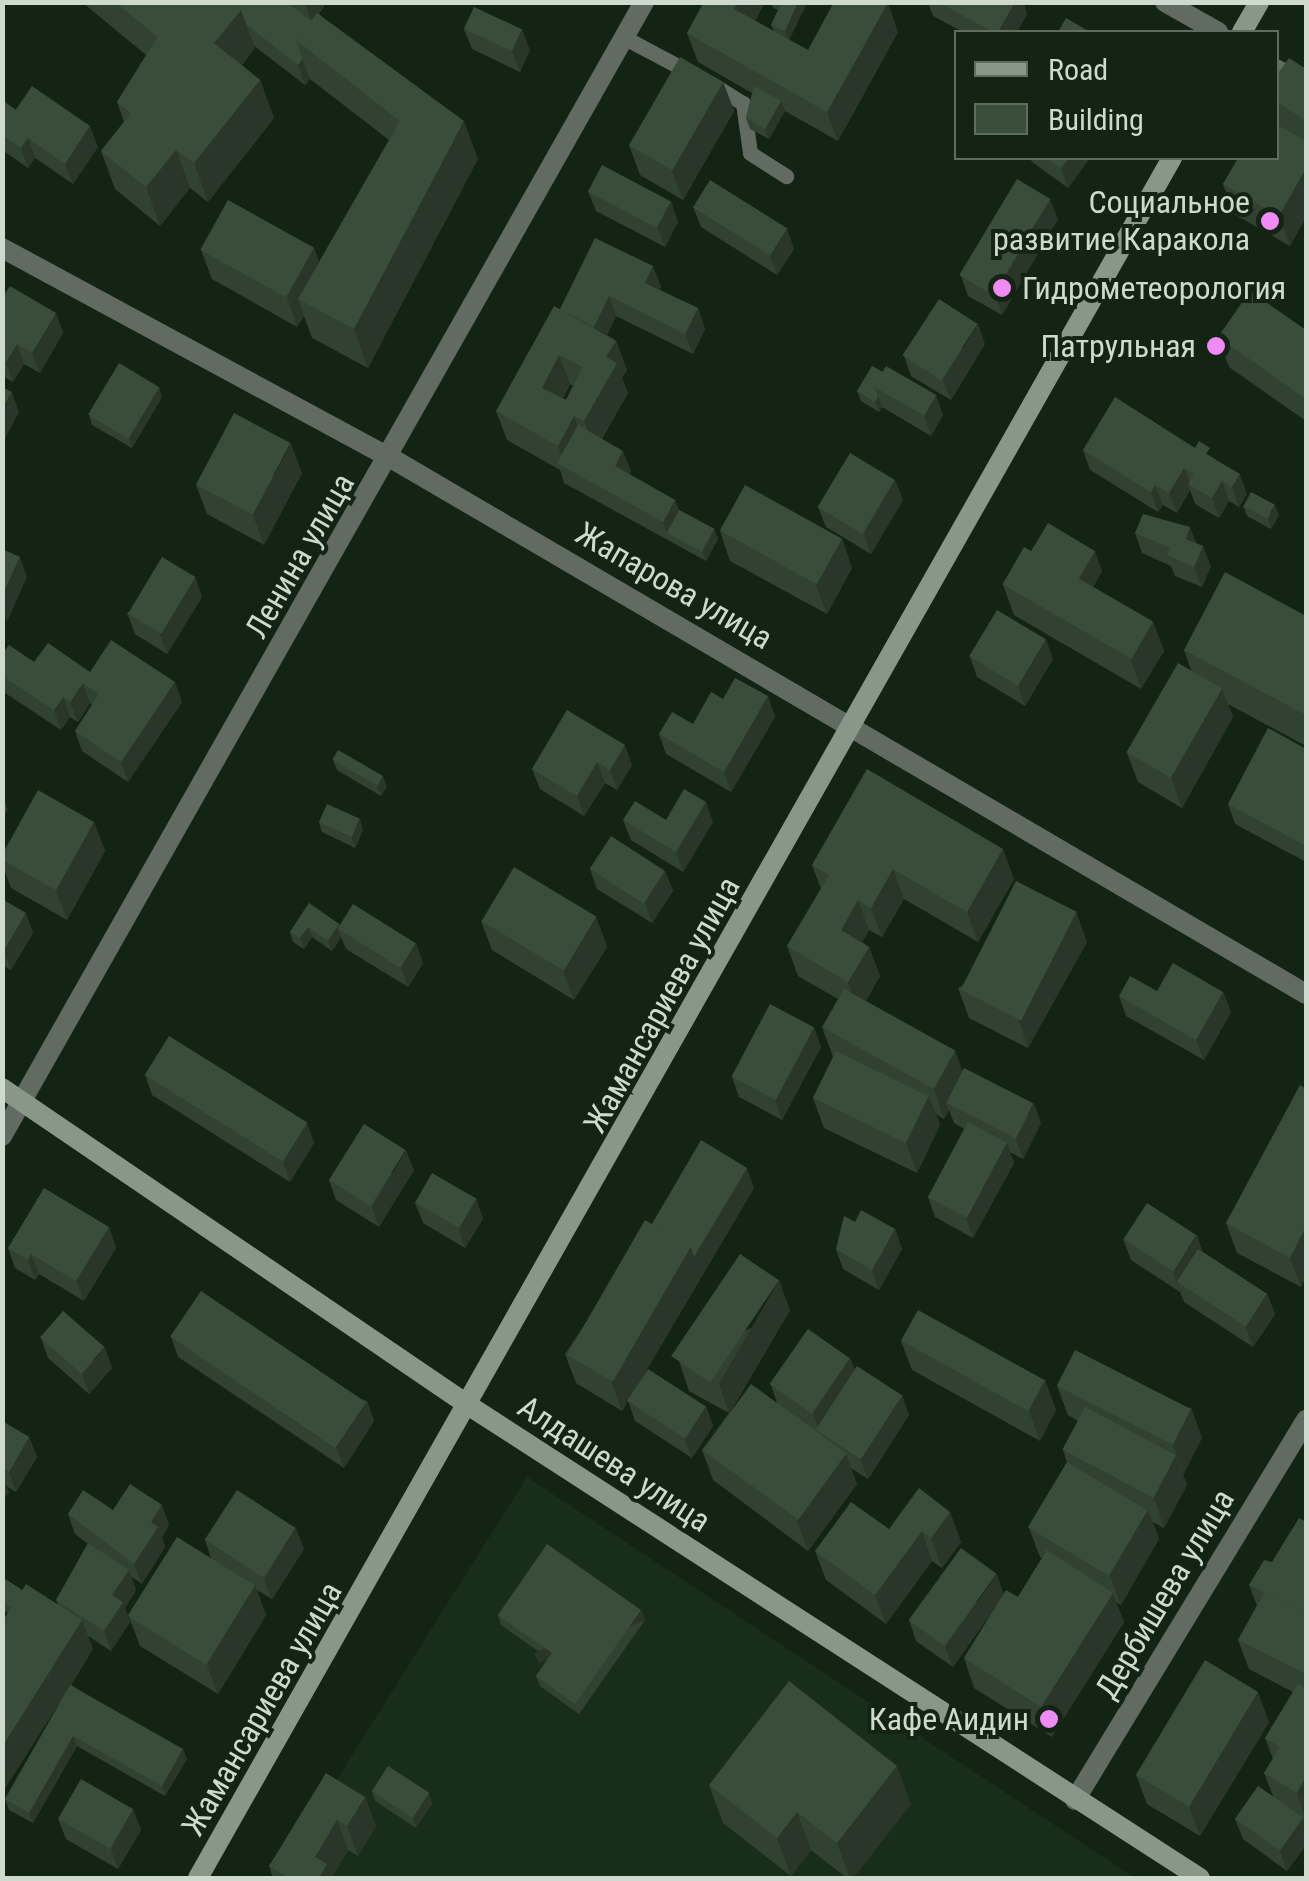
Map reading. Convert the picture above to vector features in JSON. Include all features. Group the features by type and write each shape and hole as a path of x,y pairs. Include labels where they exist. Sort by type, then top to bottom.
{"main road":[{"path":"1243,30 1259,2"},
{"name":"Жамансариева улица","path":"198,1878 470,1407 1171,160"},
{"name":"Алдашева улица","path":"2,1088 470,1407 1200,1878"}],"street":[{"name":"Ленина улица","path":"2,1136 391,458 644,2"},
{"path":"1165,2 1214,30"},
{"name":"Жапарова улица","path":"2,248 391,458 854,724 1306,994"},
{"name":"Дербишева улица","path":"1075,1800 1306,1420"}],"lane":[{"path":"625,38 738,98 750,153 786,176"},
{"path":"1279,68 1306,82"}],"shaded area":[{"path":"527,1477 1135,1878 275,1878"}],"building":[{"path":"115,2 231,2 241,10 214,43 260,80 194,163 176,150 146,187 101,151 131,113 117,102 158,37"},
{"path":"231,2 286,2 311,21 296,40 302,59 298,65 246,24 241,10"},
{"path":"704,2 738,2 734,9 808,50 834,2 888,3 827,112 687,33"},
{"path":"779,2 798,2 785,31 771,25"},
{"path":"938,2 1015,2 999,30 989,30"},
{"path":"474,7 522,29 512,51 464,29"},
{"path":"317,13 464,121 354,329 298,299 400,121 296,40"},
{"path":"1066,18 1087,30 1059,30"},
{"path":"680,57 723,82 672,170 629,145"},
{"path":"1289,58 1306,69 1306,121 1279,103 1279,72"},
{"path":"32,86 90,126 65,164 28,138 21,148 2,135"},
{"path":"754,86 781,101 765,129 746,118"},
{"path":"2,100 16,110 2,130"},
{"path":"1279,126 1306,141 1306,168 1279,216 1223,184 1237,160 1279,160"},
{"path":"1049,160 1067,160 1061,168"},
{"path":"602,165 671,202 657,228 588,191"},
{"path":"1017,179 1050,199 993,295 959,275"},
{"path":"710,180 787,228 770,255 693,207"},
{"path":"228,200 314,248 286,297 200,250"},
{"path":"595,238 653,266 645,283 698,308 685,334 609,296 594,327 560,309"},
{"path":"10,286 56,313 32,353 17,344 6,362 2,360 2,298"},
{"path":"1250,291 1306,330 1306,399 1218,337"},
{"path":"939,299 978,324 941,380 903,355"},
{"path":"554,306 616,341 606,357 617,363 584,421 574,416 558,446 496,411","holes":["559,355 583,367 566,400 542,388"]},
{"path":"119,363 159,387 128,439 88,414"},
{"path":"872,366 883,372 875,387 875,402 857,391"},
{"path":"886,366 936,395 924,416 874,387"},
{"path":"2,387 12,392 2,409"},
{"path":"1115,397 1195,448 1199,441 1210,448 1206,454 1240,474 1232,487 1222,481 1212,498 1188,484 1194,474 1184,468 1169,493 1155,485 1151,492 1083,450"},
{"path":"234,413 291,443 252,515 196,485"},
{"path":"578,425 623,451 615,466 675,500 663,522 557,463"},
{"path":"850,453 895,480 862,534 818,507"},
{"path":"745,485 842,539 817,584 720,530"},
{"path":"1251,492 1275,505 1267,519 1243,506"},
{"path":"679,510 714,529 702,552 667,533"},
{"path":"1143,514 1190,527 1186,539 1203,546 1194,567 1167,555 1170,548 1135,533"},
{"path":"1048,523 1095,551 1078,580 1031,551"},
{"path":"1024,547 1153,622 1132,659 1002,584"},
{"path":"2,549 20,557 2,596"},
{"path":"162,557 195,577 161,634 128,614"},
{"path":"1225,572 1306,616 1306,715 1184,650"},
{"path":"997,610 1046,639 1018,686 969,656"},
{"path":"111,640 175,682 121,762 75,731 99,694 83,683 70,702 63,697 54,710 2,676 2,654 9,645 34,662 48,643 90,672"},
{"path":"1178,663 1222,689 1171,778 1126,752"},
{"path":"735,678 768,696 724,772 659,734 672,712 693,724 711,692 723,699"},
{"path":"567,710 625,745 610,770 597,762 577,796 532,769"},
{"path":"1268,728 1306,749 1306,846 1228,804"},
{"path":"338,750 383,776 378,786 332,760"},
{"path":"867,769 1003,849 967,912 893,869 871,908 858,900 841,930 869,947 848,982 787,946 829,875 812,865"},
{"path":"684,789 706,802 676,852 623,820 635,801 666,820"},
{"path":"38,790 94,822 56,890 2,860"},
{"path":"327,804 360,819 352,837 319,822"},
{"path":"611,836 665,871 643,904 590,869"},
{"path":"514,867 596,916 564,970 482,921"},
{"path":"1016,881 1077,912 1021,1021 961,990"},
{"path":"2,899 26,913 4,950 2,949"},
{"path":"309,903 339,924 328,941 308,927 300,938 290,932"},
{"path":"353,904 416,943 400,968 338,929"},
{"path":"1173,963 1223,992 1196,1040 1119,996 1130,976 1157,991"},
{"path":"844,989 955,1051 934,1089 823,1027"},
{"path":"770,1004 814,1027 776,1100 732,1076"},
{"path":"169,1036 307,1122 283,1161 145,1075"},
{"path":"836,1051 929,1096 906,1143 813,1098"},
{"path":"964,1068 1033,1103 1016,1138 946,1103"},
{"path":"1300,1085 1306,1089 1306,1226 1290,1258 1226,1223"},
{"path":"968,1122 1007,1143 967,1218 928,1197"},
{"path":"364,1124 406,1150 371,1206 329,1180"},
{"path":"701,1140 747,1168 694,1257 691,1247 652,1224"},
{"path":"432,1173 476,1198 459,1228 415,1202"},
{"path":"44,1188 109,1227 76,1281 31,1254 28,1260 8,1248"},
{"path":"1147,1203 1196,1235 1173,1271 1124,1239"},
{"path":"861,1210 895,1229 872,1270 836,1249 844,1216 855,1222"},
{"path":"645,1220 691,1246 613,1382 567,1355"},
{"path":"1198,1249 1267,1294 1246,1326 1177,1282"},
{"path":"740,1254 779,1280 710,1382 671,1356"},
{"path":"201,1291 366,1402 335,1448 170,1337"},
{"path":"918,1310 1045,1380 1028,1411 901,1341"},
{"path":"63,1311 105,1347 82,1373 40,1337"},
{"path":"808,1329 850,1358 811,1413 770,1384"},
{"path":"1075,1350 1191,1409 1173,1445 1057,1386"},
{"path":"857,1366 902,1395 861,1459 816,1430"},
{"path":"648,1369 706,1407 685,1438 627,1401"},
{"path":"751,1384 846,1453 798,1520 703,1450"},
{"path":"1085,1407 1176,1455 1153,1498 1062,1449"},
{"path":"2,1421 29,1437 9,1472 2,1468"},
{"path":"1067,1462 1148,1510 1108,1576 1028,1527"},
{"path":"130,1484 162,1505 151,1522 158,1527 134,1564 68,1514 83,1490 113,1510"},
{"path":"919,1488 950,1512 931,1538 922,1531 875,1595 815,1551 851,1502 889,1529"},
{"path":"237,1490 296,1528 264,1578 205,1539"},
{"path":"1299,1518 1306,1522 1306,1614 1249,1585 1264,1560 1272,1562"},
{"path":"177,1537 255,1586 206,1665 128,1616"},
{"path":"88,1543 129,1570 112,1595 123,1602 104,1631 56,1600"},
{"path":"547,1544 641,1610 575,1704 536,1676 552,1653 498,1615"},
{"path":"961,1548 997,1574 944,1646 909,1620"},
{"path":"1047,1550 1113,1593 1041,1707 964,1658 1006,1590 1018,1597"},
{"path":"2,1577 22,1590 12,1608 2,1602"},
{"path":"26,1584 82,1620 2,1747 2,1622"},
{"path":"1264,1593 1306,1614 1306,1674 1238,1640"},
{"path":"1205,1660 1258,1692 1189,1807 1136,1775"},
{"path":"789,1681 897,1766 837,1843 797,1812 777,1838 709,1785"},
{"path":"1298,1684 1306,1689 1306,1776 1297,1793 1264,1773 1280,1747 1265,1738"},
{"path":"70,1685 183,1749 162,1786 73,1736 29,1813 5,1799"},
{"path":"388,1766 429,1793 413,1818 372,1791"},
{"path":"326,1773 365,1797 347,1826 337,1820 315,1857 327,1864 319,1878 289,1878 269,1866"},
{"path":"81,1779 133,1809 110,1849 58,1819"},
{"path":"1258,1786 1303,1818 1280,1850 1235,1819"}],"place":[{"name":"Социальное развитие Каракола","path":"1270,221"},
{"name":"Гидрометеорология","path":"1002,288"},
{"name":"Патрульная","path":"1216,346"},
{"name":"Кафе Аидин","path":"1049,1719"}]}
